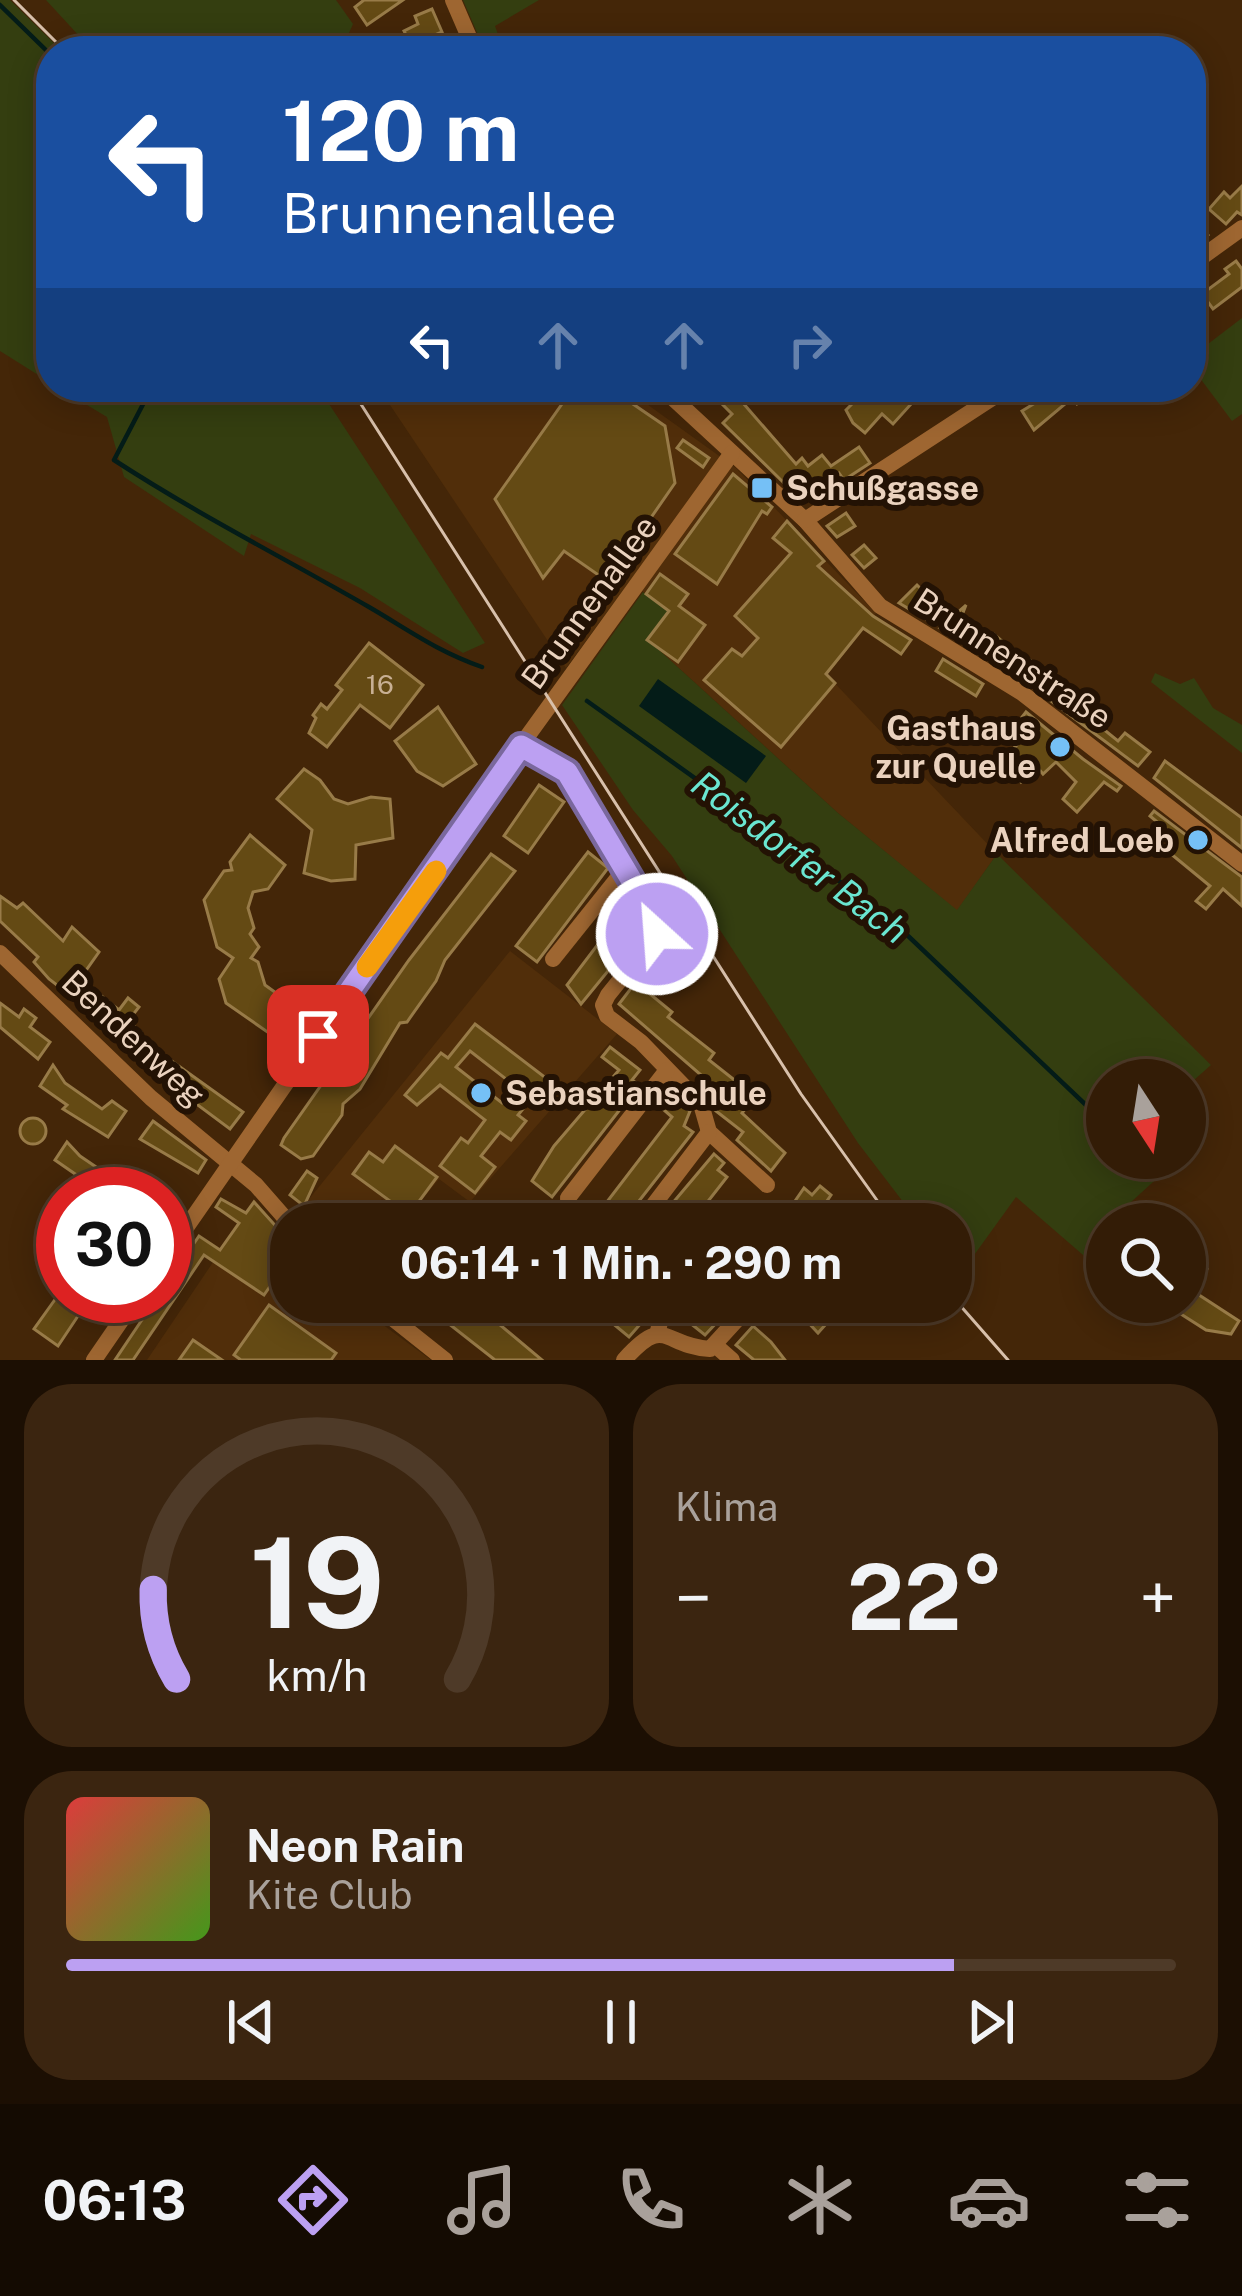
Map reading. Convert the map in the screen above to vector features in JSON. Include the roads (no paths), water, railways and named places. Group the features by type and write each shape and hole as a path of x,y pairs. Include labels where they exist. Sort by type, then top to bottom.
{"street":[{"path":"453,0 469,36"},
{"path":"1206,254 1242,228"},
{"name":"Brunnenstraße","path":"677,402 805,520 880,606 1022,693 1242,864"},
{"path":"805,520 986,402"},
{"name":"Brunnenallee","path":"192,1219 521,746 732,453"},
{"path":"521,746 567,772 657,923 657,934 603,1006 607,1016 701,1104 709,1132 767,1185"},
{"path":"553,959 625,869"},
{"name":"Bendenweg","path":"0,953 270,1204"},
{"path":"569,1203 667,1070"},
{"path":"655,1203 709,1132"},
{"path":"94,1360 119,1323"},
{"path":"398,1323 445,1360"},
{"path":"656,1323 658,1331"},
{"path":"625,1360 647,1334 658,1331 702,1349 715,1345 735,1323"},
{"path":"715,1345 732,1360"}],"water":[{"path":"658,679 766,756 746,783 639,706"}],"waterway":[{"path":"0,5 36,40"},
{"name":"Roisdorfer Bach","path":"144,402 114,460 424,640 482,667"},
{"name":"Roisdorfer Bach","path":"587,701 885,914 1086,1105"}],"tram line":[{"path":"14,0 50,36"},
{"path":"360,402 801,1094 879,1203"},
{"path":"972,1319 1008,1360"}],"place":[{"name":"Schußgasse","path":"762,488"},
{"name":"Gasthaus zur Quelle","path":"1060,747"},
{"name":"Alfred Loeb","path":"1198,840"},
{"name":"Sebastianschule","path":"481,1093"}]}
